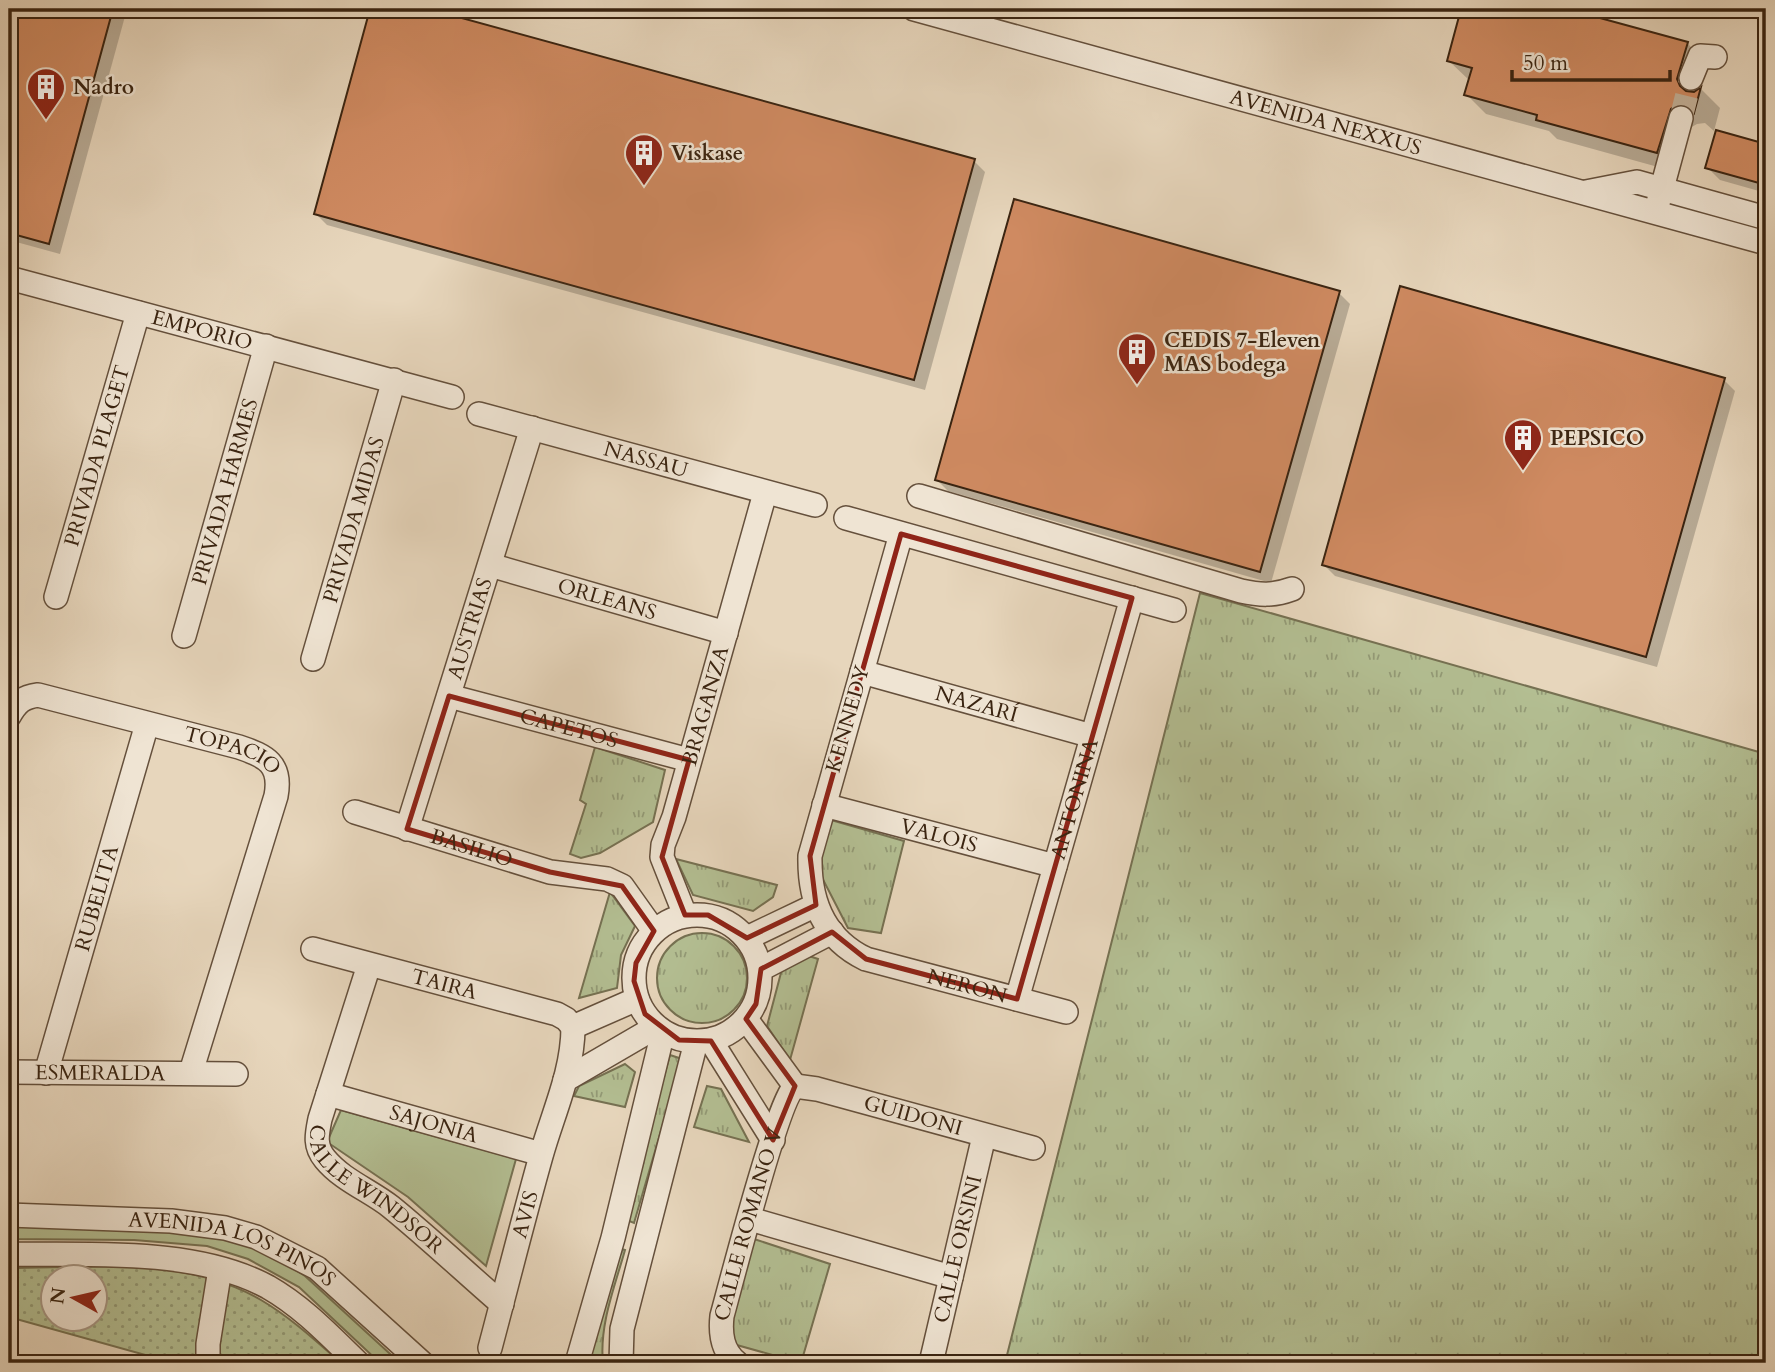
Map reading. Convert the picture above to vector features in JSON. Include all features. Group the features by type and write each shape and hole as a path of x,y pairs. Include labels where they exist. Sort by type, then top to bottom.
{"street":[{"name":"AVENIDA NEXXUS","path":"914,9 1738,235 1766,246"},
{"path":"1691,78 1700,56 1715,57"},
{"path":"1656,213 1681,118"},
{"path":"1583,193 1637,182 1766,218"},
{"name":"EMPORIO","path":"9,278 452,397"},
{"name":"PRIVADA PLAGET","path":"56,597 138,313"},
{"name":"PRIVADA HARMES","path":"184,636 265,346"},
{"name":"PRIVADA MIDAS","path":"313,659 394,380"},
{"name":"NASSAU","path":"479,414 815,505"},
{"name":"AUSTRIAS","path":"407,829 532,428"},
{"name":"BRAGANZA","path":"685,915 662,857 663,845 674,817 765,493"},
{"path":"919,496 1241,592 1276,595 1292,589"},
{"path":"846,518 1174,610"},
{"name":"KENNEDY","path":"866,959 841,945 816,905 810,888 810,856 901,534"},
{"name":"ORLEANS","path":"490,565 726,633"},
{"name":"ANTONINA","path":"1017,999 1132,598"},
{"name":"NAZARÍ","path":"862,672 1092,736"},
{"name":"TOPACIO","path":"9,716 17,703 25,697 38,695 256,752 267,760 278,775 276,796 191,1073"},
{"name":"CAPETOS","path":"449,695 689,760"},
{"name":"RUBELITA","path":"46,1073 147,724"},
{"name":"VALOIS","path":"824,805 1055,866"},
{"name":"BASILIO","path":"355,812 542,870 607,879 622,886 654,931"},
{"path":"747,938 816,905"},
{"path":"685,915 708,915 730,923 747,938 761,969 758,995 746,1019 730,1033 704,1041 679,1040 660,1030 645,1014 637,999 634,981 636,962 643,945 654,931 685,915"},
{"path":"761,969 832,932"},
{"name":"TAIRA","path":"313,949 557,1014 573,1027"},
{"name":"NERON","path":"866,959 1066,1012"},
{"name":"CALLE WINDSOR","path":"369,965 316,1136 318,1147 326,1160 341,1173 390,1206 502,1304"},
{"path":"573,1027 637,999"},
{"path":"746,1019 795,1086"},
{"name":"AVIS","path":"490,1348 541,1154 565,1080 571,1055 573,1027"},
{"path":"565,1080 660,1030"},
{"path":"577,1363 613,1238 660,1030"},
{"path":"704,1041 773,1140"},
{"path":"621,1363 622,1329 643,1245 704,1041"},
{"name":"ESMERALDA","path":"9,1072 236,1074"},
{"name":"GUIDONI","path":"795,1086 817,1089 1033,1148"},
{"name":"CALLE ROMANO V","path":"737,1363 730,1358 724,1347 720,1331 722,1316 773,1140 788,1096 795,1086"},
{"name":"SAJONIA","path":"328,1094 541,1154"},
{"name":"CALLE ORSINI","path":"931,1363 984,1136"},
{"name":"AVENIDA LOS PINOS","path":"9,1215 171,1221 248,1234 317,1268 422,1363"},
{"path":"750,1219 951,1277"},
{"path":"613,1238 643,1245"},
{"name":"AVENIDA LOS PINOS","path":"9,1254 176,1260 220,1269 267,1287 288,1300 311,1317 358,1363"},
{"path":"208,1363 208,1344 220,1269"}],"highlighted area":[{"path":"901,534 1132,598 1017,999 866,959 832,932 761,969 756,1004 746,1019 795,1086 773,1140 711,1041 679,1040 645,1014 634,981 636,963 654,931 622,886 550,872 407,829 449,696 689,760 662,857 685,915 708,915 747,938 816,905 810,856"}],"green space":[{"path":"1200,593 1766,754 1766,1363 1005,1363"},
{"path":"595,747 665,770 653,822 600,853 581,858 570,854 586,804 580,800"},
{"path":"831,820 904,841 881,933 848,928 816,866"},
{"path":"676,859 777,885 773,897 753,911 693,895"},
{"path":"610,892 635,926 621,955 617,988 579,998"},
{"path":"702,933 719,936 734,946 744,961 747,978 744,995 734,1010 719,1020 702,1023 685,1020 670,1010 660,995 657,978 660,961 670,946 685,936"},
{"path":"806,955 818,959 790,1060 767,1026 782,969"},
{"path":"670,1055 682,1059 634,1223 624,1219"},
{"path":"625,1064 635,1072 625,1107 574,1096 579,1086"},
{"path":"707,1086 721,1089 749,1142 694,1127"},
{"path":"341,1110 516,1159 486,1266 408,1197 327,1142"},
{"path":"9,1224 215,1233 260,1247 305,1276 400,1363 380,1363 299,1287 248,1259 207,1246 134,1240 9,1239"},
{"path":"754,1239 830,1264 801,1363 726,1342"},
{"path":"614,1247 625,1250 603,1334 603,1363 584,1363"},
{"path":"108,1267 170,1271 202,1276 232,1286 272,1307 341,1363 174,1363 70,1334 108,1334"},
{"path":"9,1268 38,1268 38,1325 9,1317"}],"building":[{"name":"Nadro","path":"9,9 113,9 49,244 9,233"},
{"name":"Viskase","path":"370,9 429,9 975,159 914,380 314,214"},
{"path":"1461,9 1567,9 1688,42 1677,79 1686,91 1694,92 1701,87 1694,113 1684,104 1671,109 1657,153 1536,120 1537,115 1464,95 1472,68 1447,61"},
{"path":"1716,130 1766,144 1766,185 1705,168"},
{"name":"CEDIS 7-Eleven MAS bodega","path":"1014,199 1340,291 1260,572 935,480"},
{"name":"PEPSICO","path":"1400,286 1725,378 1646,657 1322,565"}],"tunnel":[{"path":"1681,118 1691,78"}],"place":[{"name":"Nadro","path":"46,121"},
{"name":"Viskase","path":"644,187"},
{"name":"CEDIS 7-Eleven MAS bodega","path":"1137,386"},
{"name":"PEPSICO","path":"1523,472"}]}
